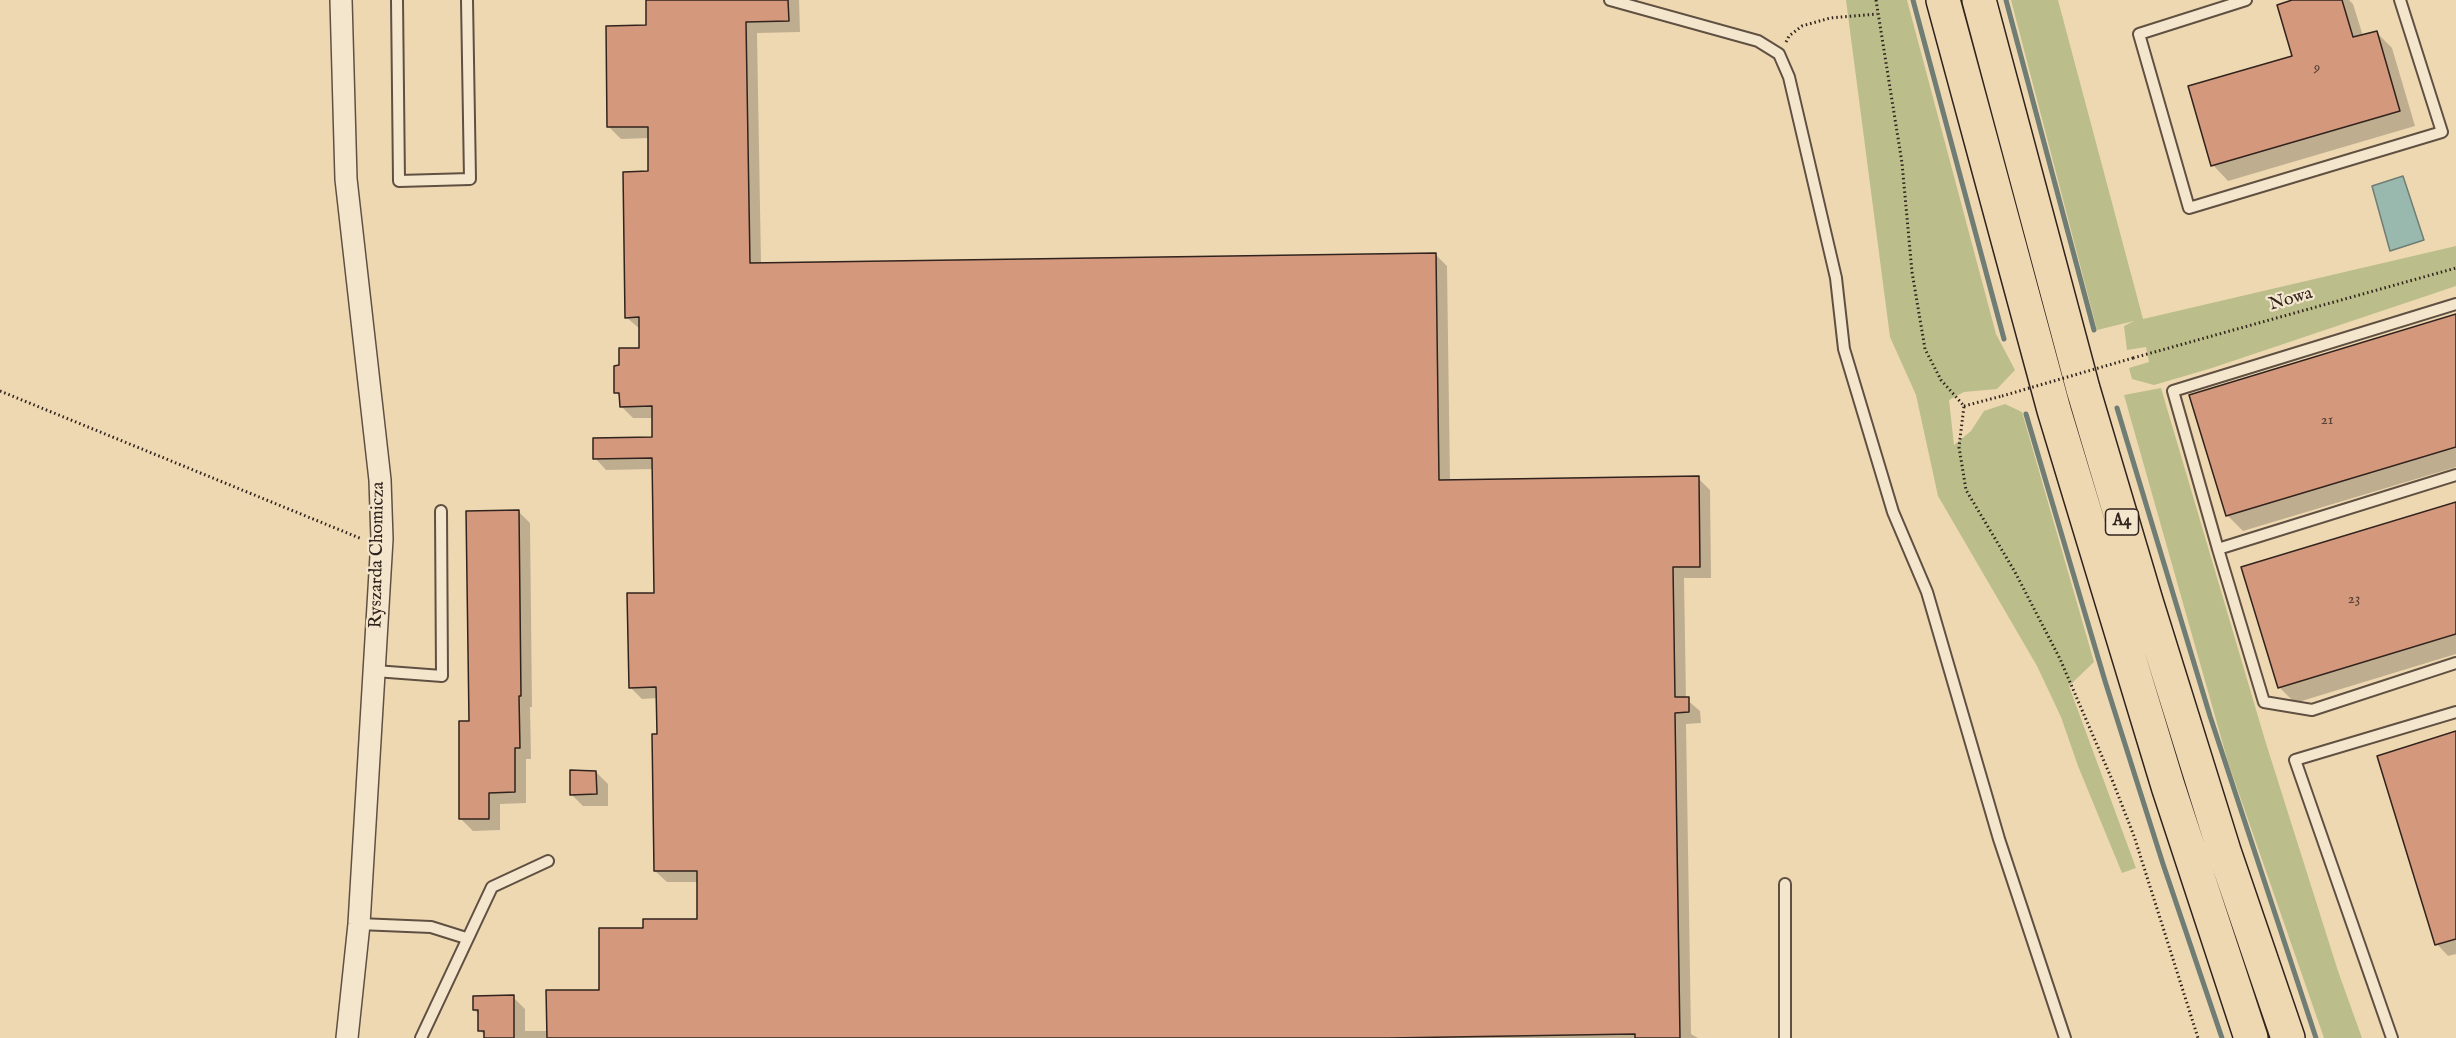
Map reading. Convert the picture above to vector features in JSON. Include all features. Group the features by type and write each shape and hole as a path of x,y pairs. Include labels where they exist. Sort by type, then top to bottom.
{"highway":[{"name":"A4","path":"1943,0 1989,177 2067,455 2168,786 2251,1038"},
{"name":"A4","path":"1979,0 2083,389 2146,601 2224,850 2288,1038"}],"street":[{"name":"Ryszarda Chomicza","path":"341,0 346,179 380,480 382,539 359,924 347,1038"}],"lane":[{"path":"397,0 399,180 470,179 467,0"},
{"path":"1610,0 1758,41 1779,54 1789,77 1836,278 1844,349 1893,512 1927,592 1999,838 2065,1038"},
{"path":"2246,0 2139,34 2190,208 2442,132 2400,0"},
{"path":"2456,304 2173,391 2264,702 2312,710 2456,663"},
{"path":"2218,549 2456,475"},
{"path":"375,671 442,676 441,511"},
{"path":"2392,1038 2295,760 2456,712"},
{"path":"421,1038 466,938 492,887 548,861"},
{"path":"1785,884 1785,1038"},
{"path":"359,924 431,927 466,938"}],"path":[{"path":"1876,0 1902,163 1912,272 1925,349 1941,380 1964,406 1959,447 1966,490 2060,658 2134,836 2198,1038"},
{"path":"1779,54 1789,36 1802,26 1830,18 1877,14"},
{"name":"Nowa","path":"1964,406 2456,268"},
{"path":"0,391 358,538 382,539"}],"green space":[{"path":"1846,0 1907,0 1996,334 2015,370 1997,389 1964,392 1949,400 1954,445 1971,431 1984,411 2005,404 2022,412 2094,662 2069,686 2136,868 2122,873 2078,766 2061,717 2037,666 1938,496 1916,395 1890,337"},
{"path":"2011,0 2058,0 2143,319 2456,246 2456,286 2212,368 2154,385 2132,379 2129,368 2149,362 2146,347 2127,350 2124,326 2134,321 2097,330"},
{"path":"2161,388 2265,740 2338,971 2362,1038 2324,1038 2228,762 2124,395"}],"water":[{"path":"2403,176 2424,240 2390,251 2372,186"}],"building":[{"path":"646,0 788,0 789,21 746,22 750,263 1436,253 1439,480 1699,476 1700,567 1673,567 1675,697 1689,697 1689,712 1675,713 1680,1038 1635,1038 1635,1034 1389,1038 547,1038 546,990 599,990 599,928 643,928 643,919 697,919 697,871 654,871 652,734 657,734 656,687 629,688 627,593 654,593 652,458 593,459 593,438 652,437 652,406 620,407 619,393 614,393 614,366 619,365 619,348 639,348 639,317 625,318 623,172 648,171 648,127 607,127 606,26 646,25"},
{"path":"2292,0 2342,0 2353,37 2377,31 2400,111 2211,166 2188,86 2292,56 2277,5"},
{"path":"2456,314 2456,447 2226,516 2189,395"},
{"path":"2456,502 2456,634 2278,688 2241,567"},
{"path":"519,510 521,696 519,696 520,748 515,748 515,792 489,793 489,819 459,819 459,721 469,721 466,511"},
{"path":"2456,731 2456,939 2435,945 2377,756"},
{"path":"570,770 596,771 597,794 570,795"},
{"path":"514,995 514,1038 484,1038 484,1031 478,1031 478,1010 473,1010 473,996"}],"waterway":[{"path":"1913,0 2004,339"},
{"path":"2006,0 2094,330"},
{"path":"2117,408 2210,716 2316,1038"},
{"path":"2026,414 2105,681 2163,864 2222,1038"}]}
